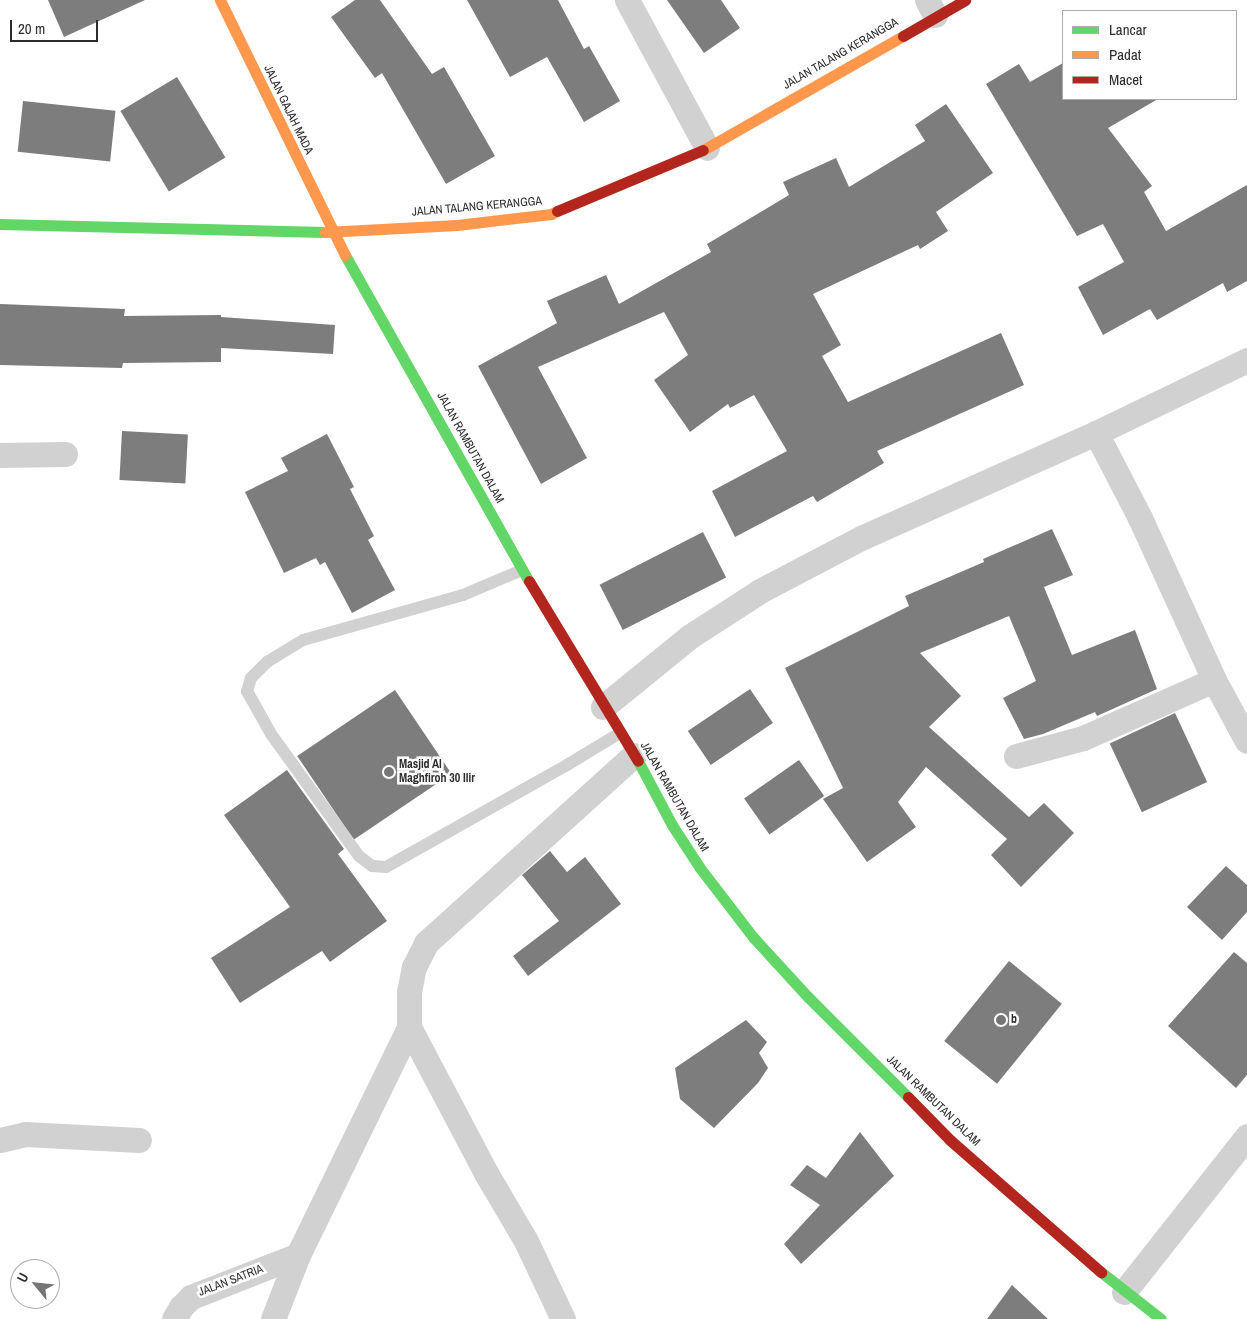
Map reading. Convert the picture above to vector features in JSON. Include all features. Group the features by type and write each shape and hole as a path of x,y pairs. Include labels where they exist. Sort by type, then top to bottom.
{"street":[{"name":"JALAN GAJAH MADA","path":"220,0 332,232"},
{"path":"627,0 707,148"},
{"name":"JALAN TALANG KERANGGA","path":"0,224 332,232 457,225 551,214 707,148 931,8 965,0"},
{"name":"JALAN RAMBUTAN DALAM","path":"332,232 522,570 634,756 672,826 700,868 759,944 808,997 950,1140 1124,1292 1161,1319"},
{"path":"603,707 689,638 760,591 861,538 1096,433 1247,360"},
{"path":"1096,433 1140,518 1214,680 1247,741"},
{"path":"0,455 65,454"},
{"path":"1016,756 1083,738 1214,680"},
{"path":"273,1319 298,1255 409,1027 410,984 414,968 426,943 634,756"},
{"path":"409,1027 486,1173 526,1241 563,1319"},
{"path":"0,1140 25,1134 139,1140"},
{"path":"1124,1292 1247,1136"},
{"name":"JALAN SATRIA","path":"174,1319 181,1307 191,1297 298,1255"}],"lane":[{"path":"522,570 463,595 303,640 267,662 251,678 247,691 271,734 359,856 372,866 386,867 620,733"}],"building":[{"path":"48,0 145,0 64,37"},
{"path":"355,0 380,0 432,74 444,67 495,156 446,184 382,73 375,78 331,17"},
{"path":"467,0 558,0 584,49 589,46 620,101 584,122 547,57 510,77"},
{"path":"667,0 721,0 740,28 704,53"},
{"path":"1019,64 1030,82 1062,64 1062,100 1156,100 1108,128 1152,186 1144,192 1166,231 1247,185 1247,281 1227,292 1223,283 1157,320 1150,309 1103,335 1078,287 1124,262 1103,224 1077,236 986,84"},
{"path":"177,77 225,158 169,192 120,111"},
{"path":"23,101 115,111 110,161 18,152"},
{"path":"946,104 993,173 936,212 948,231 920,249 918,245 813,294 841,345 822,356 848,402 1001,333 1024,385 877,451 884,463 817,502 813,496 735,537 712,491 787,451 754,395 730,408 728,404 690,432 654,380 688,355 664,312 538,367 587,458 541,484 478,366 557,323 547,301 606,275 619,304 711,252 707,244 789,195 783,182 836,158 849,187 925,141 915,125"},
{"path":"0,304 125,309 124,316 221,315 221,317 335,325 333,354 221,348 221,362 123,363 122,368 0,365"},
{"path":"122,431 188,434 185,483 119,480"},
{"path":"327,434 354,487 350,489 374,536 368,540 395,590 352,613 325,562 320,565 316,558 284,573 245,492 288,471 281,458"},
{"path":"1052,529 1073,575 1044,587 1072,655 1135,630 1157,689 1097,716 1095,712 1043,734 1024,739 1003,698 1036,681 1009,616 920,653 961,696 929,727 1029,817 1044,803 1074,833 1021,887 991,855 1007,839 926,767 898,802 916,827 867,862 823,799 843,788 785,668 909,606 905,596 984,562 983,559"},
{"path":"703,532 726,577 623,630 600,585"},
{"path":"750,689 773,723 711,765 688,731"},
{"path":"395,690 451,774 354,840 297,756"},
{"path":"1175,713 1207,782 1142,812 1110,743"},
{"path":"799,760 824,796 769,834 744,798"},
{"path":"287,770 344,849 338,854 387,921 330,962 322,951 240,1003 211,958 290,907 224,815"},
{"path":"550,851 567,872 585,857 621,904 528,976 513,956 559,921 522,875"},
{"path":"1226,866 1247,885 1247,912 1222,940 1187,907"},
{"path":"1234,952 1247,963 1247,1075 1236,1088 1168,1026"},
{"name":"b","path":"1009,961 1062,1004 997,1084 944,1041"},
{"path":"746,1020 767,1042 759,1053 768,1068 758,1083 714,1128 680,1099 675,1068"},
{"path":"860,1132 894,1176 801,1264 784,1244 820,1205 790,1185 807,1165 826,1178"},
{"path":"1012,1285 1048,1319 987,1319"}],"traffic: fast":[{"path":"0,224 325,232"},
{"path":"345,255 529,581"},
{"path":"638,761 672,825 700,868 753,937 808,997 908,1097"},
{"path":"1101,1272 1161,1319"}],"traffic: slow":[{"path":"220,0 345,255"},
{"path":"703,150 903,36"},
{"path":"325,232 457,225 551,214 557,211"}],"traffic: jam":[{"path":"903,36 965,0"},
{"path":"557,211 703,150"},
{"path":"529,581 638,761"},
{"path":"908,1097 950,1140 1101,1272"}],"place":[{"name":"Masjid Al Maghfiroh 30 Ilir","path":"389,772"},
{"name":"b","path":"1001,1020"}]}
